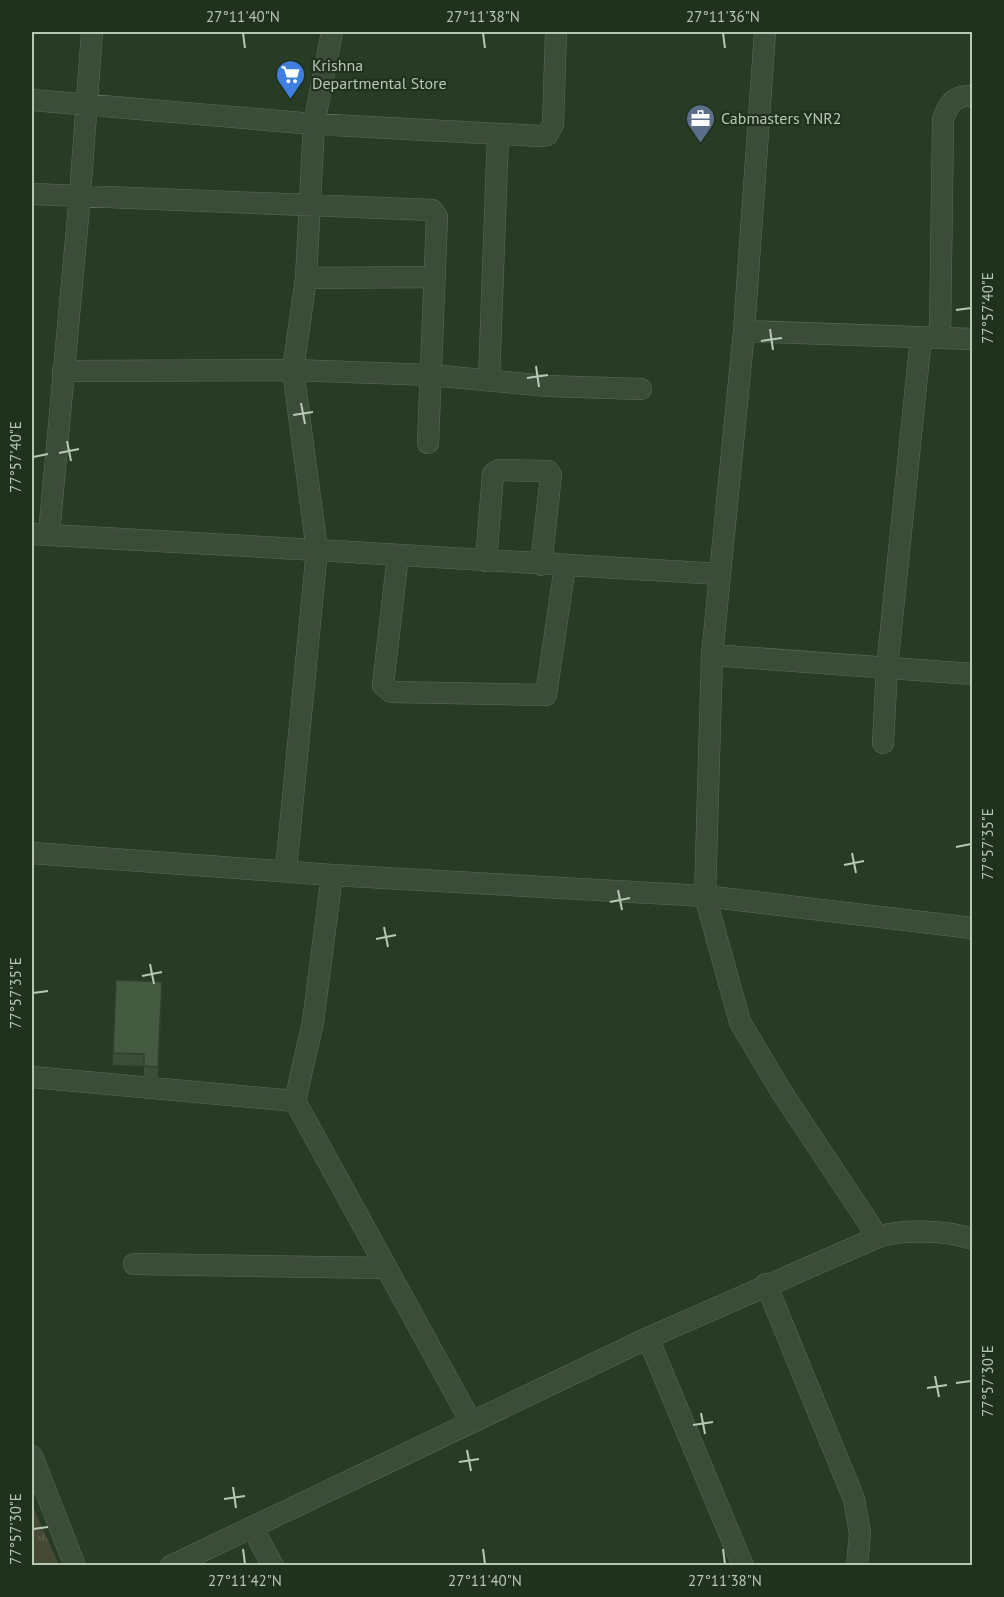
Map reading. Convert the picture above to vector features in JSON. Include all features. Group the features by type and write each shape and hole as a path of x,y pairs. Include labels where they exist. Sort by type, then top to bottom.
{"street":[{"path":"92,32 80,195 63,371 40,534 720,574"},
{"path":"286,869 317,550 293,370 306,278 314,124 332,32"},
{"path":"32,99 314,124 540,136 550,131 553,124 556,32"},
{"path":"765,32 744,331 712,655 705,896 740,1022 781,1091 878,1237"},
{"path":"883,743 887,668 930,338 943,120 950,103 956,98 972,96"},
{"path":"489,380 498,134"},
{"path":"32,194 309,203 432,210 437,217 428,443"},
{"path":"306,278 434,277"},
{"path":"744,331 972,339"},
{"path":"63,371 293,370 431,375 641,389"},
{"path":"486,561 493,474 499,470 548,471 551,475 541,565"},
{"path":"398,555 383,685 392,692 546,695 565,566"},
{"path":"712,655 972,674"},
{"path":"32,853 286,869 332,875 705,896 972,928"},
{"path":"332,875 313,1022 295,1101 471,1422"},
{"path":"32,1077 295,1101"},
{"path":"171,1566 648,1338 765,1284 878,1237 894,1232 913,1232 972,1239"},
{"path":"134,1264 386,1268"},
{"path":"765,1284 854,1499 860,1533 857,1566"},
{"path":"648,1338 743,1566"},
{"path":"32,1456 75,1566"},
{"path":"252,1527 273,1566"}],"green space":[{"path":"32,1505 59,1565 32,1565"}],"building":[{"path":"116,980 162,982 158,1067 144,1066 144,1054 113,1053"}],"place":[{"name":"Krishna Departmental Store","path":"291,100"},
{"name":"Cabmasters YNR2","path":"700,144"}]}
